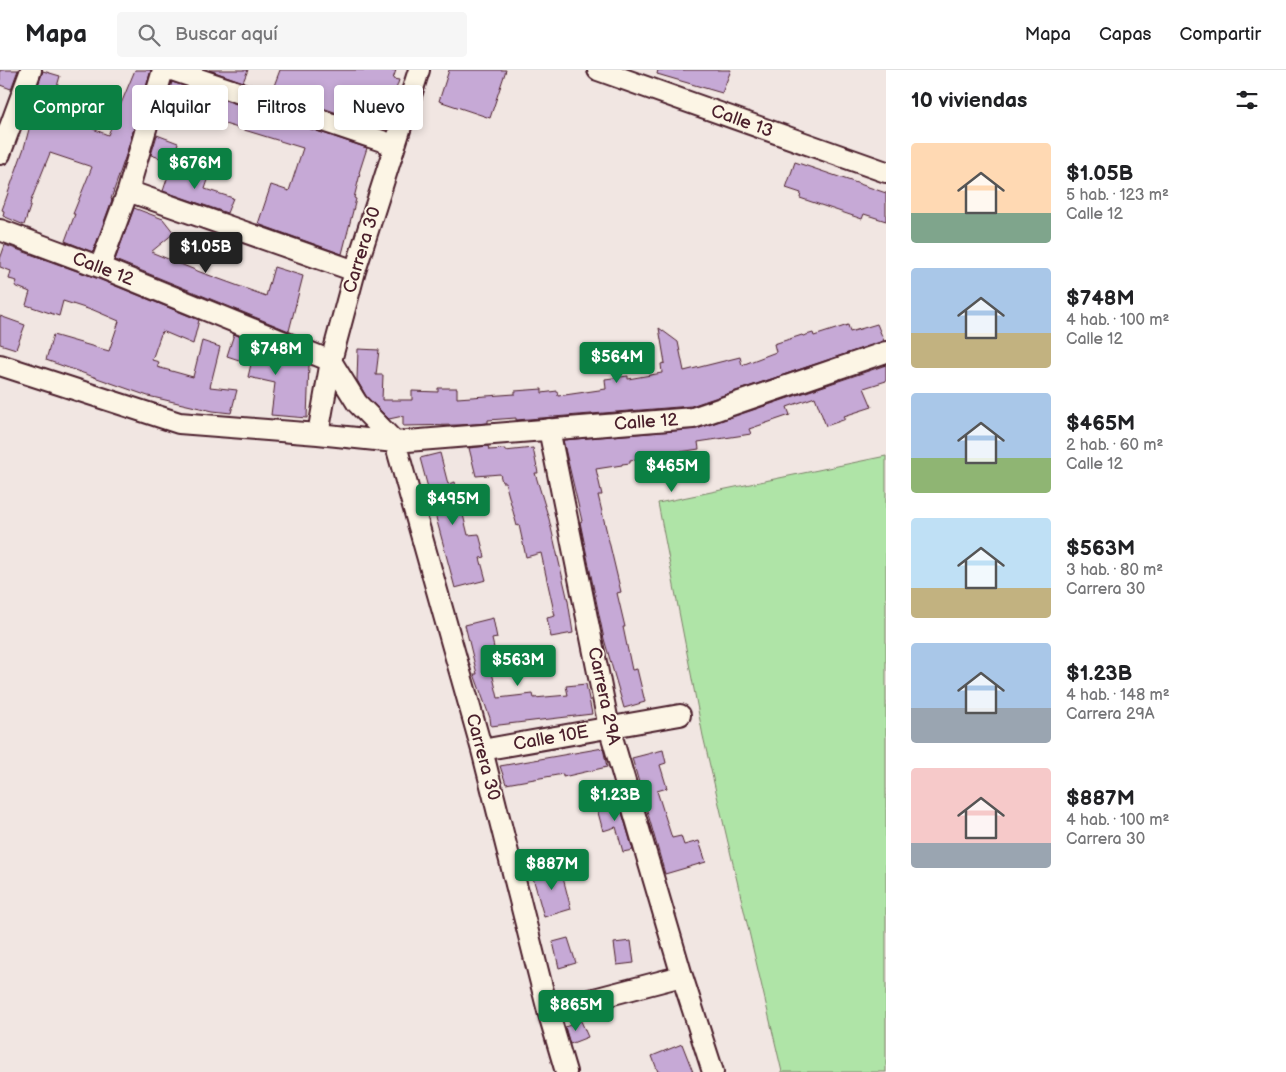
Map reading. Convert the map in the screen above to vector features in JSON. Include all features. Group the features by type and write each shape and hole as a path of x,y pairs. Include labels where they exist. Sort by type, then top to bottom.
{"street":[{"path":"0,154 30,70"},
{"path":"100,267 128,191 163,70"},
{"path":"172,70 394,145"},
{"name":"Carrera 30","path":"318,434 331,361 355,271 419,70"},
{"name":"Calle 13","path":"598,70 886,172"},
{"path":"128,191 355,271"},
{"name":"Calle 12","path":"0,230 100,267 331,361"},
{"name":"Calle 12","path":"0,365 179,423 395,442 693,418 886,352"},
{"path":"331,361 357,403 395,442"},
{"name":"Carrera 29A","path":"549,429 609,727 682,976 713,1072"},
{"name":"Carrera 30","path":"395,442 482,750 548,1011 566,1072"},
{"name":"Calle 10E","path":"482,750 680,715"},
{"path":"548,1011 682,976"}],"green space":[{"path":"886,456 886,1072 782,1072 703,736 658,503"}],"building":[{"path":"0,70 18,70 11,89 0,85"},
{"path":"135,70 151,70 147,85 132,85 133,130 112,200 93,252 65,241 75,214 73,214 92,167 50,153 30,203 24,225 3,216 4,211 2,210 29,130 96,130 108,135 110,130 122,130 122,101"},
{"path":"209,70 248,70 243,82"},
{"path":"280,70 396,70 393,79 399,80 397,85 334,85 334,112 324,108 324,85 274,85"},
{"path":"449,70 506,70 490,118 439,101"},
{"path":"658,70 731,70 722,93 657,74"},
{"path":"43,71 60,76 57,85 38,85"},
{"path":"228,101 238,104 238,128 228,125"},
{"path":"244,130 314,130 367,148 359,173 354,198 356,199 342,254 258,224 271,185 289,191 303,148"},
{"path":"157,135 178,143 172,162 151,155"},
{"path":"795,162 886,193 886,221 864,214 862,219 800,198 801,193 786,188"},
{"path":"171,167 208,180 205,189 233,198 227,213 163,191"},
{"path":"134,208 163,219 174,233 151,252 200,272 266,296 274,267 303,276 289,331 115,260"},
{"path":"5,245 96,278 199,320 193,344 162,331 152,360 159,362 157,367 193,377 202,341 220,347 210,387 237,390 231,413 213,411 148,396 46,360 53,335 109,351 119,321 91,309 63,301 59,316 26,305 30,292 15,286 17,281 9,279 11,271 0,267 0,259"},
{"path":"0,316 25,325 16,349 0,344"},
{"path":"877,324 884,341 691,406 516,420 516,418 488,420 488,423 403,426 403,416 389,419 366,396 357,380 358,349 379,350 376,375 383,375 382,400 412,400 412,391 438,392 438,388 457,388 457,398 515,394 515,391 542,389 542,393 557,391 558,396 606,389 605,379 628,376 628,379 662,373 661,364 665,363 659,328 678,342 684,371 740,357 742,365 776,352 774,344 802,335 813,333 814,336 848,325 850,332"},
{"path":"234,334 309,365 307,418 271,415 275,383 248,377 251,364 227,356"},
{"path":"886,365 886,381 864,388 872,407 844,416 846,419 826,426 815,397 787,407 790,415 749,429 751,434 698,442 699,449 630,460 630,463 596,469 602,495 598,495 621,592 617,593 632,670 637,669 645,702 624,708 604,639 580,522 582,521 563,440 697,429"},
{"path":"488,446 489,450 505,449 505,451 533,448 538,473 535,473 549,519 568,601 573,633 551,637 547,618 555,616 541,553 526,557 519,525 517,526 505,482 502,482 500,474 476,476 469,448"},
{"path":"440,453 448,484 455,482 468,535 479,534 485,557 480,558 486,580 455,588 420,458"},
{"path":"493,618 497,638 492,639 497,661 490,664 498,698 533,694 534,698 568,695 566,686 586,684 592,714 491,726 490,718 474,674 477,674 465,625"},
{"path":"603,748 607,767 563,777 563,774 506,784 500,766"},
{"path":"663,750 666,763 660,765 667,788 657,791 672,838 681,836 684,845 699,841 706,862 665,874 632,758"},
{"path":"618,799 633,850 623,852 616,827 603,831 596,805"},
{"path":"560,866 571,909 544,917 532,874"},
{"path":"568,938 576,963 559,968 553,942"},
{"path":"631,941 634,963 617,965 614,943"},
{"path":"581,1021 588,1037 570,1044 565,1027"},
{"path":"682,1044 693,1072 658,1072 652,1056"}]}
